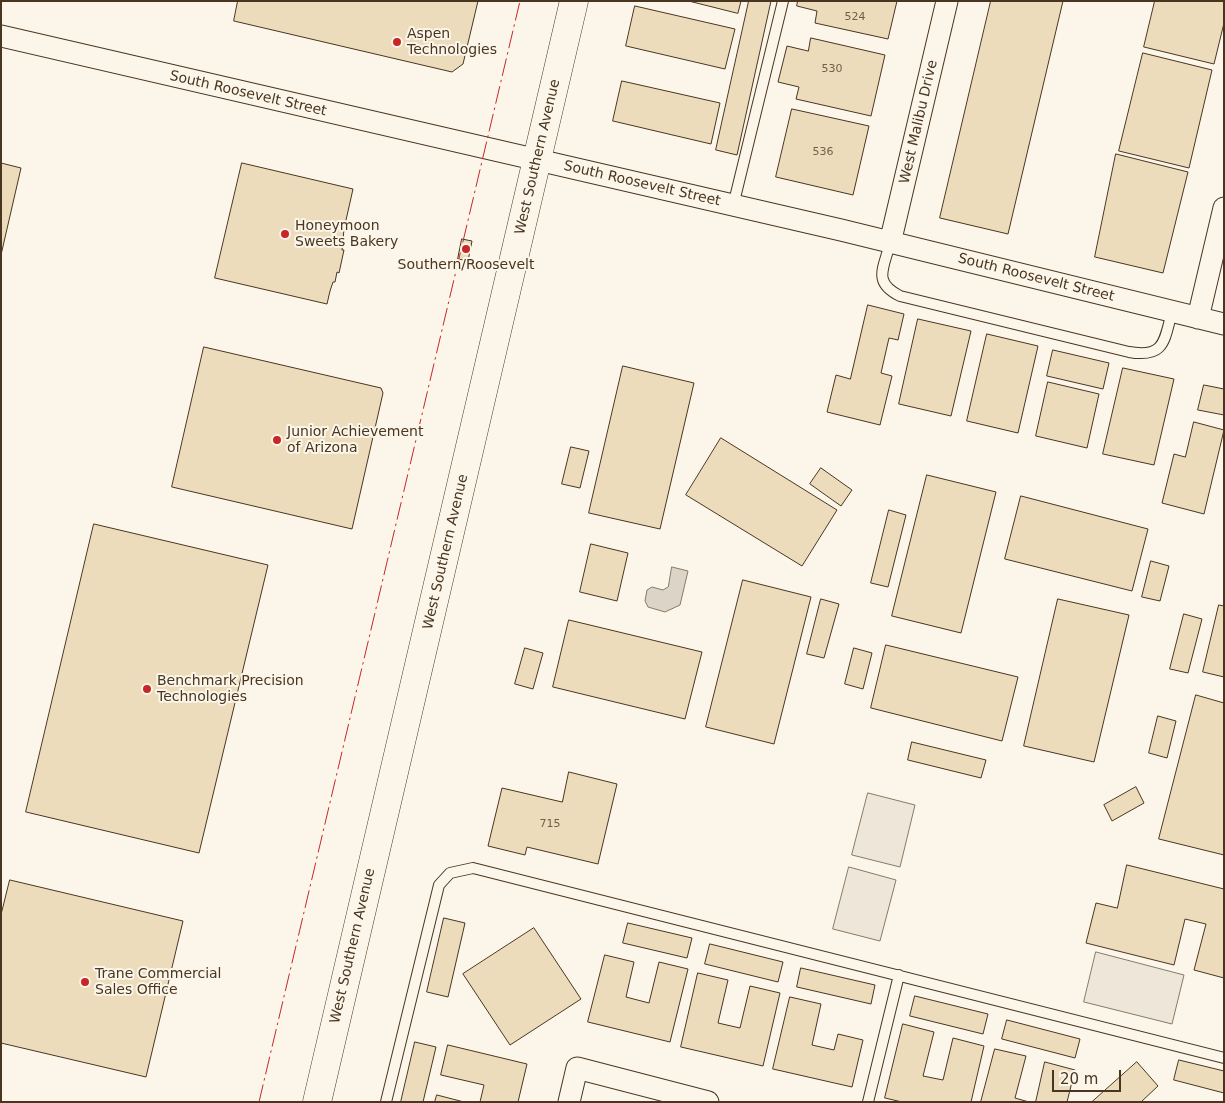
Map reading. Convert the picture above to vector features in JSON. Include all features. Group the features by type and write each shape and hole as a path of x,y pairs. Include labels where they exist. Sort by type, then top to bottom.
{"main road":[{"name":"West Southern Avenue","path":"317,1102 574,1"}],"street":[{"name":"West Malibu Drive","path":"890,243 947,1"},
{"name":"South Roosevelt Street","path":"1,36 734,206 1224,324"},
{"path":"1198,318 1224,208"},
{"path":"569,1102 577,1068 708,1102"}],"lane":[{"path":"734,206 783,1"},
{"path":"890,243 882,283 894,293 1091,343 1146,355 1163,344 1172,312"},
{"path":"386,1102 439,885 450,873 473,868 495,872 1224,1058"},
{"path":"868,1102 899,975"}],"shaded area":[{"path":"672,567 688,571 680,605 665,612 648,607 645,601 647,590 652,587 663,590 668,587"},
{"path":"868,793 915,805 900,867 852,855"},
{"path":"849,867 896,880 880,941 833,929"},
{"path":"1096,952 1184,975 1172,1024 1084,1002"}],"building":[{"name":"Aspen Technologies","path":"238,1 478,1 463,64 452,72 234,21"},
{"path":"689,1 741,1 738,13"},
{"path":"749,1 771,1 737,155 716,150"},
{"path":"798,1 897,1 888,39 815,23 817,11 797,6"},
{"path":"991,1 1063,1 1008,234 940,218"},
{"path":"1155,1 1224,1 1224,23 1214,64 1144,47"},
{"path":"635,6 735,29 725,69 626,46"},
{"path":"811,38 885,55 871,116 796,99 799,87 778,82 787,46 808,51"},
{"path":"1143,53 1212,70 1189,168 1119,151"},
{"path":"622,81 720,103 711,144 613,121"},
{"path":"792,109 869,126 853,195 776,177"},
{"path":"1116,154 1188,172 1163,273 1095,257"},
{"path":"1,163 21,168 1,255"},
{"name":"Honeymoon Sweets Bakery","path":"242,163 353,189 344,229 342,250 344,250 339,273 337,272 335,282 333,282 327,304 215,278"},
{"path":"462,239 472,241 468,261 458,259"},
{"path":"868,305 904,314 898,340 889,338 881,373 892,376 880,425 827,412 836,375 850,379"},
{"path":"918,319 971,331 951,416 899,404"},
{"path":"987,334 1038,346 1018,433 967,421"},
{"name":"Junior Achievement of Arizona","path":"204,347 381,388 383,393 352,529 172,487"},
{"path":"1053,350 1109,363 1103,389 1047,376"},
{"path":"623,366 694,383 660,529 589,513"},
{"path":"1123,368 1174,379 1154,465 1103,454"},
{"path":"1048,382 1099,394 1087,448 1036,436"},
{"path":"1204,385 1224,389 1224,415 1198,410"},
{"path":"1194,422 1224,430 1204,514 1162,503 1174,454 1185,457"},
{"path":"721,438 837,510 802,566 686,495"},
{"path":"571,447 589,451 580,488 562,484"},
{"path":"821,468 852,490 841,506 810,484"},
{"path":"927,475 996,492 961,633 892,616"},
{"path":"1021,496 1148,529 1132,591 1005,559"},
{"path":"889,510 906,515 888,587 871,583"},
{"name":"Benchmark Precision Technologies","path":"94,524 268,565 199,853 26,812"},
{"path":"591,544 628,553 617,601 580,592"},
{"path":"1151,561 1169,566 1160,601 1142,597"},
{"path":"743,580 811,597 774,744 706,727"},
{"path":"821,599 839,604 824,658 807,654"},
{"path":"1058,599 1129,615 1094,762 1024,746"},
{"path":"1219,605 1224,606 1224,677 1203,672"},
{"path":"1184,614 1202,619 1188,673 1170,669"},
{"path":"569,620 702,652 685,719 553,687"},
{"path":"886,645 1018,677 1002,741 871,708"},
{"path":"525,648 543,653 533,689 515,684"},
{"path":"854,648 872,653 863,689 845,684"},
{"path":"1196,695 1224,703 1224,855 1159,839"},
{"path":"1158,716 1176,721 1167,758 1149,753"},
{"path":"912,742 986,760 981,778 908,760"},
{"path":"569,772 617,784 598,864 527,847 525,855 488,846 502,788 562,802"},
{"path":"1136,787 1144,803 1112,821 1104,805"},
{"path":"1127,865 1224,889 1224,978 1194,970 1206,924 1185,919 1174,965 1086,943 1096,903 1117,908"},
{"name":"Trane Commercial Sales Office","path":"10,880 183,921 146,1077 1,1043 1,915"},
{"path":"444,918 465,923 448,997 427,992"},
{"path":"628,923 692,938 687,958 623,943"},
{"path":"534,928 581,999 510,1045 463,974"},
{"path":"710,944 783,962 778,982 705,964"},
{"path":"605,955 634,962 626,997 649,1003 659,962 688,969 670,1042 588,1022"},
{"path":"801,968 875,985 871,1004 797,987"},
{"path":"698,973 728,980 718,1023 740,1028 750,986 780,993 763,1066 681,1047"},
{"path":"915,996 988,1014 983,1034 910,1016"},
{"path":"790,997 821,1004 812,1045 834,1050 838,1034 863,1040 852,1087 773,1069"},
{"path":"1007,1020 1080,1039 1075,1058 1002,1039"},
{"path":"903,1024 934,1032 923,1076 943,1080 953,1038 984,1046 971,1102 902,1102 885,1098"},
{"path":"415,1042 436,1047 423,1102 401,1102"},
{"path":"448,1045 527,1064 518,1102 480,1102 484,1085 441,1075"},
{"path":"995,1049 1026,1056 1015,1098 1029,1102 981,1102"},
{"path":"1179,1060 1224,1071 1224,1093 1174,1080"},
{"path":"1045,1062 1075,1070 1067,1102 1036,1102"},
{"path":"1137,1062 1158,1086 1141,1102 1092,1102"},
{"path":"437,1095 464,1102 435,1102"}],"power":[{"path":"259,1102 520,1"}],"place":[{"name":"Aspen Technologies","path":"397,42"},
{"name":"Honeymoon Sweets Bakery","path":"285,234"},
{"name":"Southern/Roosevelt","path":"466,249"},
{"name":"Junior Achievement of Arizona","path":"277,440"},
{"name":"Benchmark Precision Technologies","path":"147,689"},
{"name":"Trane Commercial Sales Office","path":"85,982"}]}
